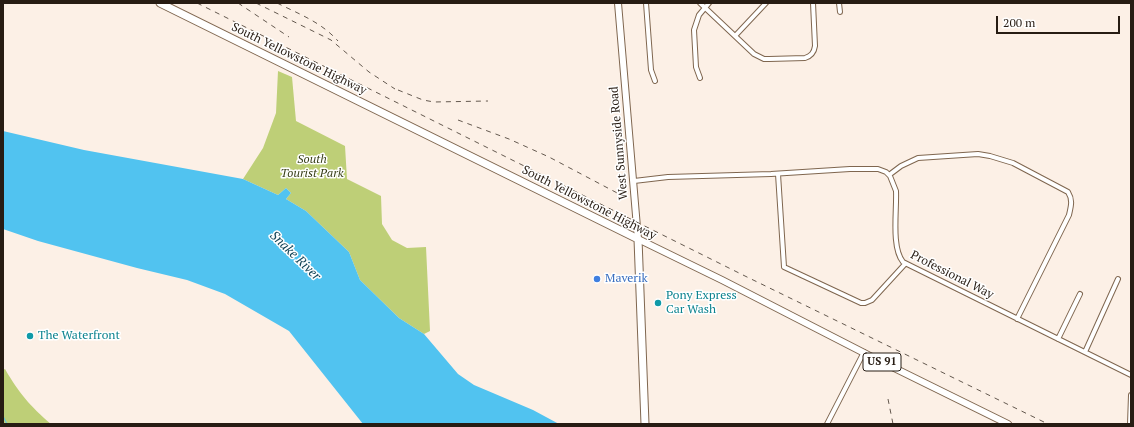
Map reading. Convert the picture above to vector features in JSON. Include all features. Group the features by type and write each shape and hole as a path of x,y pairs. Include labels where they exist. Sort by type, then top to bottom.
{"highway":[{"name":"South Yellowstone Highway","path":"160,3 638,239"},
{"name":"West Sunnyside Road","path":"638,239 645,424"}],"main road":[{"name":"West Sunnyside Road","path":"618,3 638,239"},
{"name":"South Yellowstone Highway","path":"638,239 1008,424"}],"street":[{"path":"646,3 651,70 656,81"},
{"path":"700,3 754,54 764,59 804,58 810,56 814,52 813,3"},
{"path":"700,78 696,67 694,30 699,15 709,3"},
{"path":"734,36 766,3"},
{"path":"839,3 840,12"},
{"path":"634,181 668,177 778,174 869,169 878,169 889,174 906,163 918,158 978,154 990,156 1013,164 1068,192 1072,203 1069,215 1017,319"},
{"path":"778,174 784,267 866,303 872,300 905,264"},
{"name":"Professional Way","path":"889,174 896,191 896,248 900,259 905,264 1131,375"},
{"path":"1085,352 1118,279"},
{"path":"1058,339 1080,294"},
{"path":"827,424 864,352"},
{"path":"1130,424 1131,395"}],"green space":[{"name":"South Tourist Park","path":"278,71 292,77 296,121 345,146 347,179 381,196 382,224 392,240 407,248 426,247 430,331 424,334 399,318 360,280 349,252 306,211 286,199 291,193 286,188 278,195 243,179 263,148 276,113"},
{"path":"5,369 25,399 51,424 3,424 3,370"}],"water":[{"name":"Snake River","path":"3,131 84,150 243,179 278,195 286,188 291,193 286,199 306,211 349,252 360,280 399,318 424,334 458,374 474,385 533,410 559,424 363,424 289,331 225,294 187,280 38,241 3,229"}],"waterway":[{"path":"3,416 7,424"}],"railway":[{"path":"197,3 745,276 1048,424"},
{"path":"238,3 289,37"},
{"path":"256,3 331,40 369,72 395,89"},
{"path":"277,3 317,24 338,41"},
{"path":"398,90 423,100 434,102 488,101"},
{"path":"458,120 509,139 549,157 621,195"},
{"path":"888,399 893,424"}],"place":[{"name":"Maverik","path":"597,279"},
{"name":"Pony Express Car Wash","path":"658,303"},
{"name":"The Waterfront","path":"30,336"}]}
